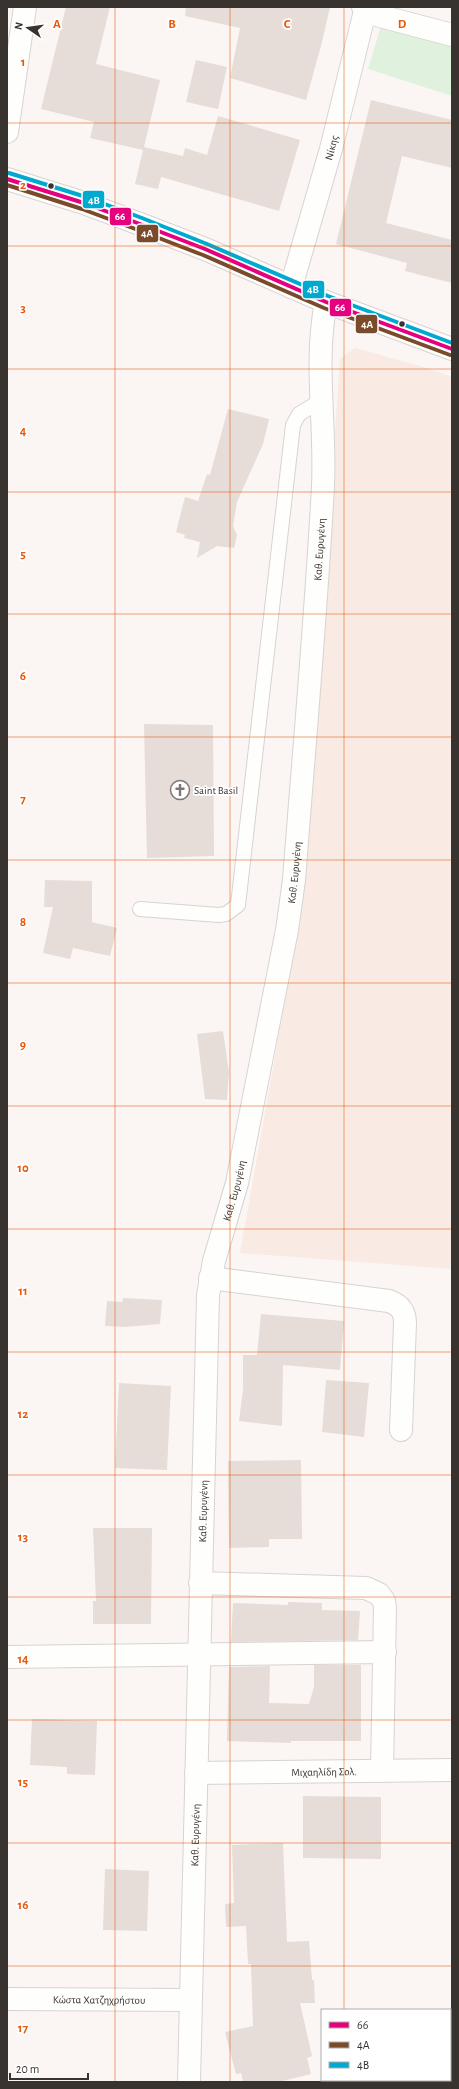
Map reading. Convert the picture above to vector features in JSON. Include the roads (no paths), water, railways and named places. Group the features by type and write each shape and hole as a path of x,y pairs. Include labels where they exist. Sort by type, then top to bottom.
{"street":[{"path":"7,132 26,7"},
{"path":"365,8 452,35"},
{"name":"Νίκης","path":"291,287 331,149 365,8"},
{"path":"7,179 84,203 133,221 205,249 326,302 452,349"},
{"name":"Καθ. Ευρυγένη","path":"190,2082 190,2000 200,1656 200,1583 207,1312 210,1278 237,1183 291,905 323,484 322,329 326,302"},
{"path":"210,1278 396,1303 402,1308 405,1315 401,1430"},
{"path":"200,1583 373,1590 379,1594 384,1601 385,1652 382,1771"},
{"path":"7,1657 200,1656 385,1652"},
{"name":"Μιχαηλίδη Σολ.","path":"196,1773 452,1770"},
{"name":"Κώστα Χατζηχρήστου","path":"7,1998 190,2000"}],"lane":[{"path":"140,909 219,915 226,914 238,905 293,425 299,414 322,400"}],"place":[{"name":"Saint Basil","path":"180,790"}]}
